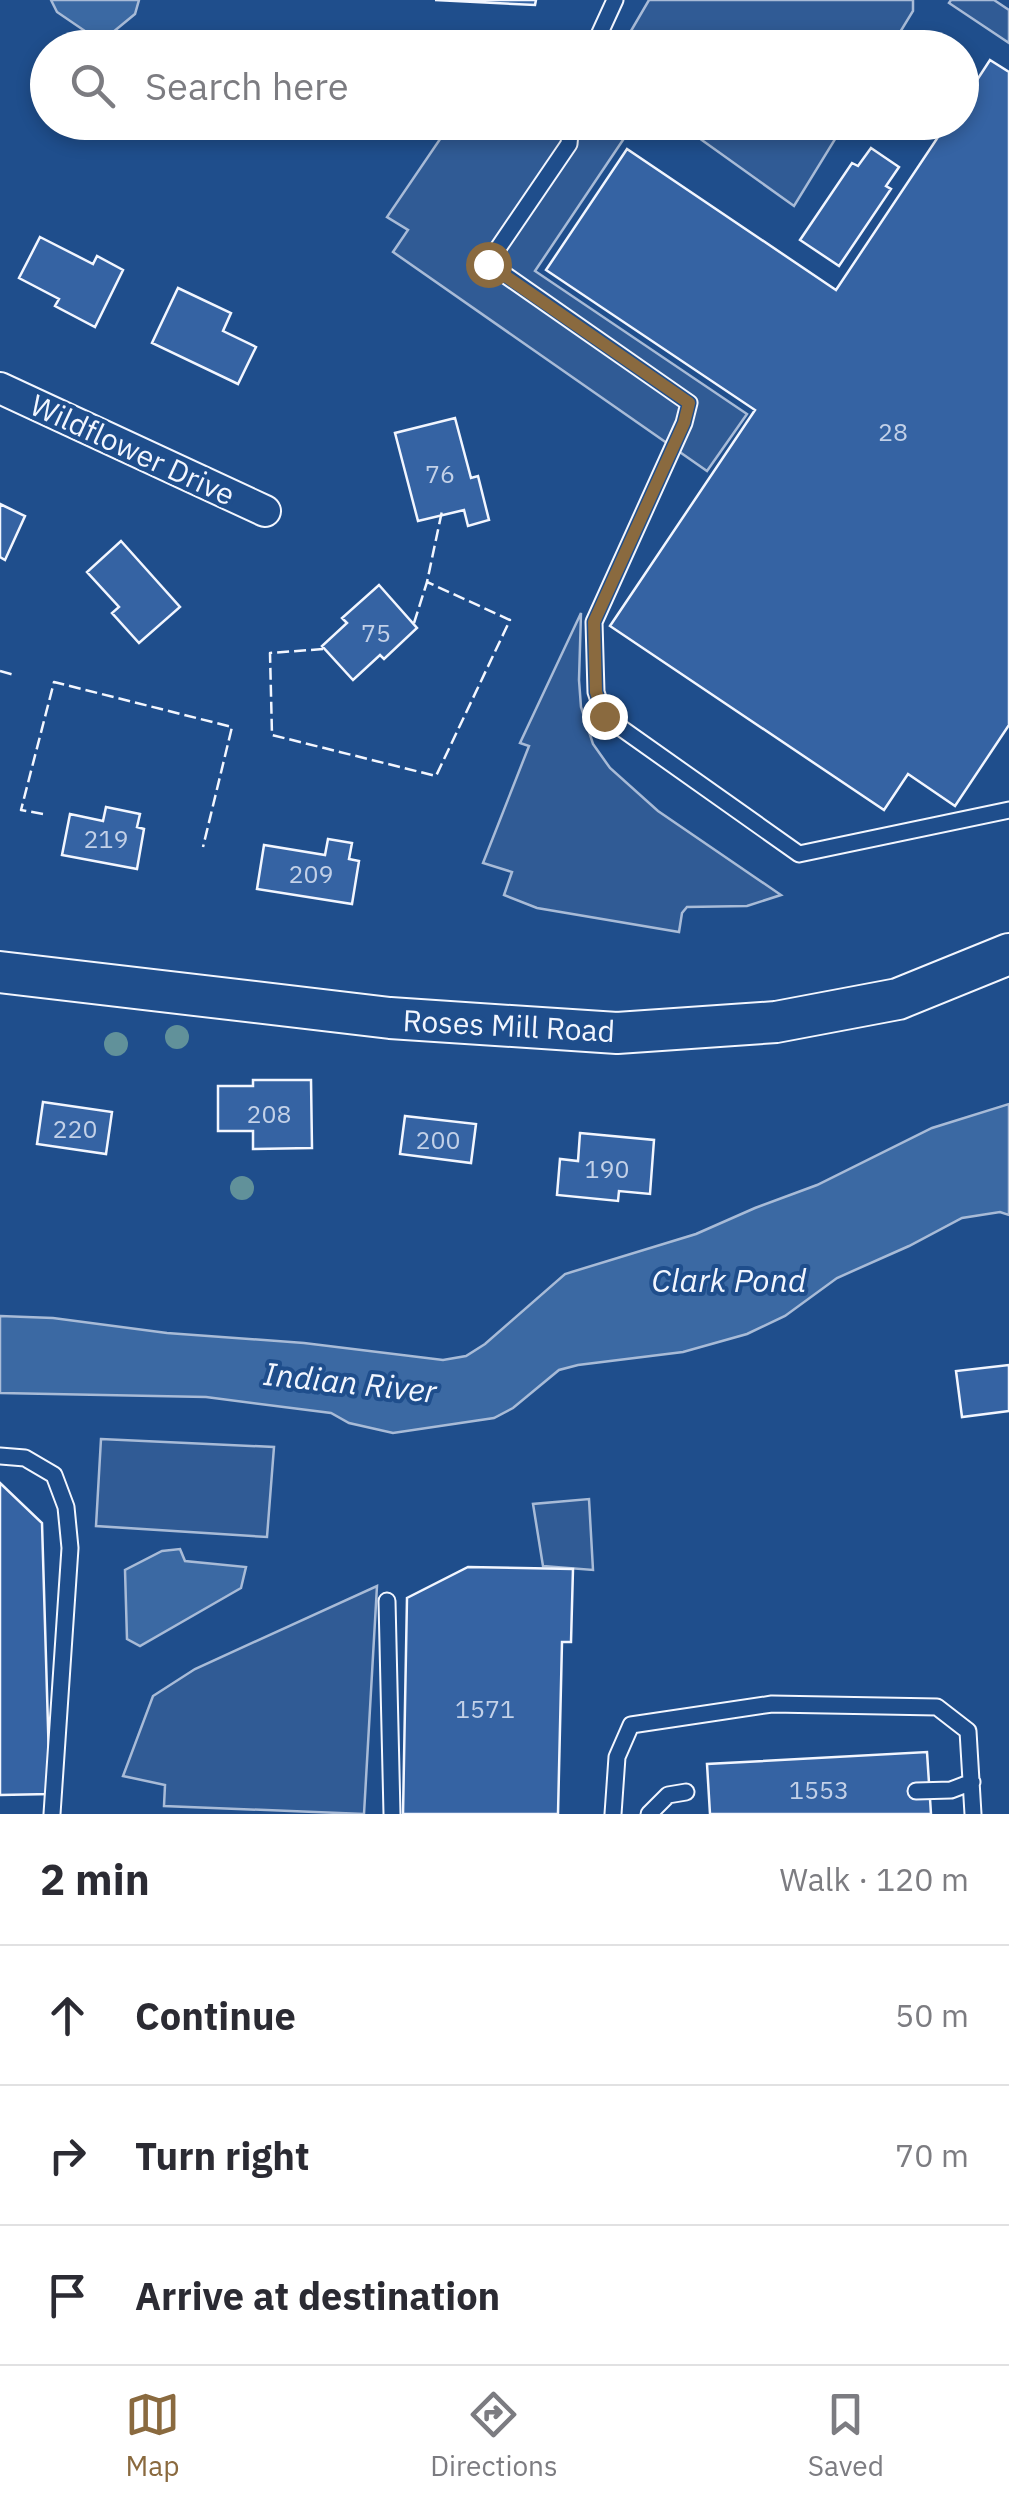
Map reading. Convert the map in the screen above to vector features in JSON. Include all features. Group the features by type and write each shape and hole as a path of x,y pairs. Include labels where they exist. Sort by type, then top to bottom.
{"street":[{"name":"Wildflower Drive","path":"0,388 265,510"},
{"name":"Roses Mill Road","path":"0,972 390,1018 617,1033 776,1022 898,999 1009,954"}],"lane":[{"path":"602,30 615,0"},
{"path":"569,140 488,264 689,403 684,423 594,622 596,692 604,716 799,854 1009,810"},
{"path":"0,1456 26,1458 54,1475 66,1508 70,1548 52,1814"},
{"path":"387,1601 392,1814"},
{"path":"613,1814 617,1757 631,1725 772,1704 937,1707 968,1731 973,1814"},
{"path":"916,1791 951,1790 972,1782"},
{"path":"649,1814 668,1795 686,1792"}],"shaded area":[{"path":"649,0 913,0 913,11 901,30 631,30"},
{"path":"994,0 1009,10 1009,43 949,3"},
{"path":"439,140 623,140 535,271 747,414 707,471 393,252 408,230 387,217"},
{"path":"702,140 834,140 794,206"},
{"path":"581,613 581,707 593,744 610,768 658,811 781,895 747,906 687,907 679,932 537,908 504,895 512,872 483,863 529,746 520,743"},
{"path":"101,1439 274,1447 267,1537 96,1526"},
{"path":"589,1499 593,1570 543,1566 533,1504"},
{"path":"377,1586 364,1814 164,1806 165,1785 123,1776 153,1696 195,1669"}],"water":[{"path":"51,0 139,0 135,14 116,30 83,30 57,12"},
{"name":"Clark Pond","path":"1009,1104 1009,1215 1000,1212 962,1218 837,1278 785,1316 747,1334 683,1352 559,1370 513,1408 494,1418 393,1433 349,1423 331,1413 206,1397 0,1393 0,1316 53,1318 443,1360 466,1356 565,1274 696,1234 817,1185 932,1128"},
{"path":"180,1549 185,1561 246,1567 241,1588 140,1646 127,1639 125,1570 162,1551"}],"building":[{"path":"435,0 536,0 535,5"},
{"path":"990,60 1009,72 1009,725 955,806 908,774 884,810 610,626 755,410 546,270 627,149 836,290 936,140 979,140 979,77"},
{"path":"871,148 899,167 886,186 891,189 839,266 800,240 852,163 858,166"},
{"path":"40,237 93,264 97,256 123,270 95,327 55,306 59,299 19,278"},
{"path":"178,288 231,313 223,331 256,347 238,384 152,343"},
{"path":"455,418 471,478 478,476 489,520 468,526 464,510 418,521 395,433"},
{"path":"0,504 25,516 5,560 0,557"},
{"path":"121,541 180,607 139,643 112,613 119,607 87,572"},
{"path":"379,585 417,628 384,659 380,655 353,680 322,646 347,623 342,618"},
{"path":"106,807 140,814 137,827 144,829 137,869 62,855 70,814 103,821"},
{"path":"328,839 352,843 349,859 359,861 352,904 257,889 264,845 325,855"},
{"path":"253,1080 311,1080 312,1148 253,1149 253,1131 218,1131 218,1086 253,1086"},
{"path":"43,1102 112,1112 106,1154 37,1144"},
{"path":"405,1116 476,1124 471,1163 400,1154"},
{"path":"580,1133 654,1140 650,1194 619,1191 618,1201 557,1195 560,1159 578,1161"},
{"path":"1009,1365 1009,1411 962,1417 956,1371"},
{"path":"0,1483 42,1523 50,1794 0,1795"},
{"path":"468,1567 573,1569 571,1642 562,1642 558,1814 403,1814 407,1598"},
{"path":"927,1752 931,1814 710,1814 707,1764"}],"fence":[{"path":"414,623 442,511"},
{"path":"323,649 270,653 272,735 436,776 510,620 427,582"},
{"path":"0,671 14,675"},
{"path":"43,814 21,810 54,682 232,727 203,847"}],"route":[{"path":"488,264 689,403 684,423 594,622 596,692 604,716"}],"water label":[{"name":"Indian River","path":"350,1382"}]}
